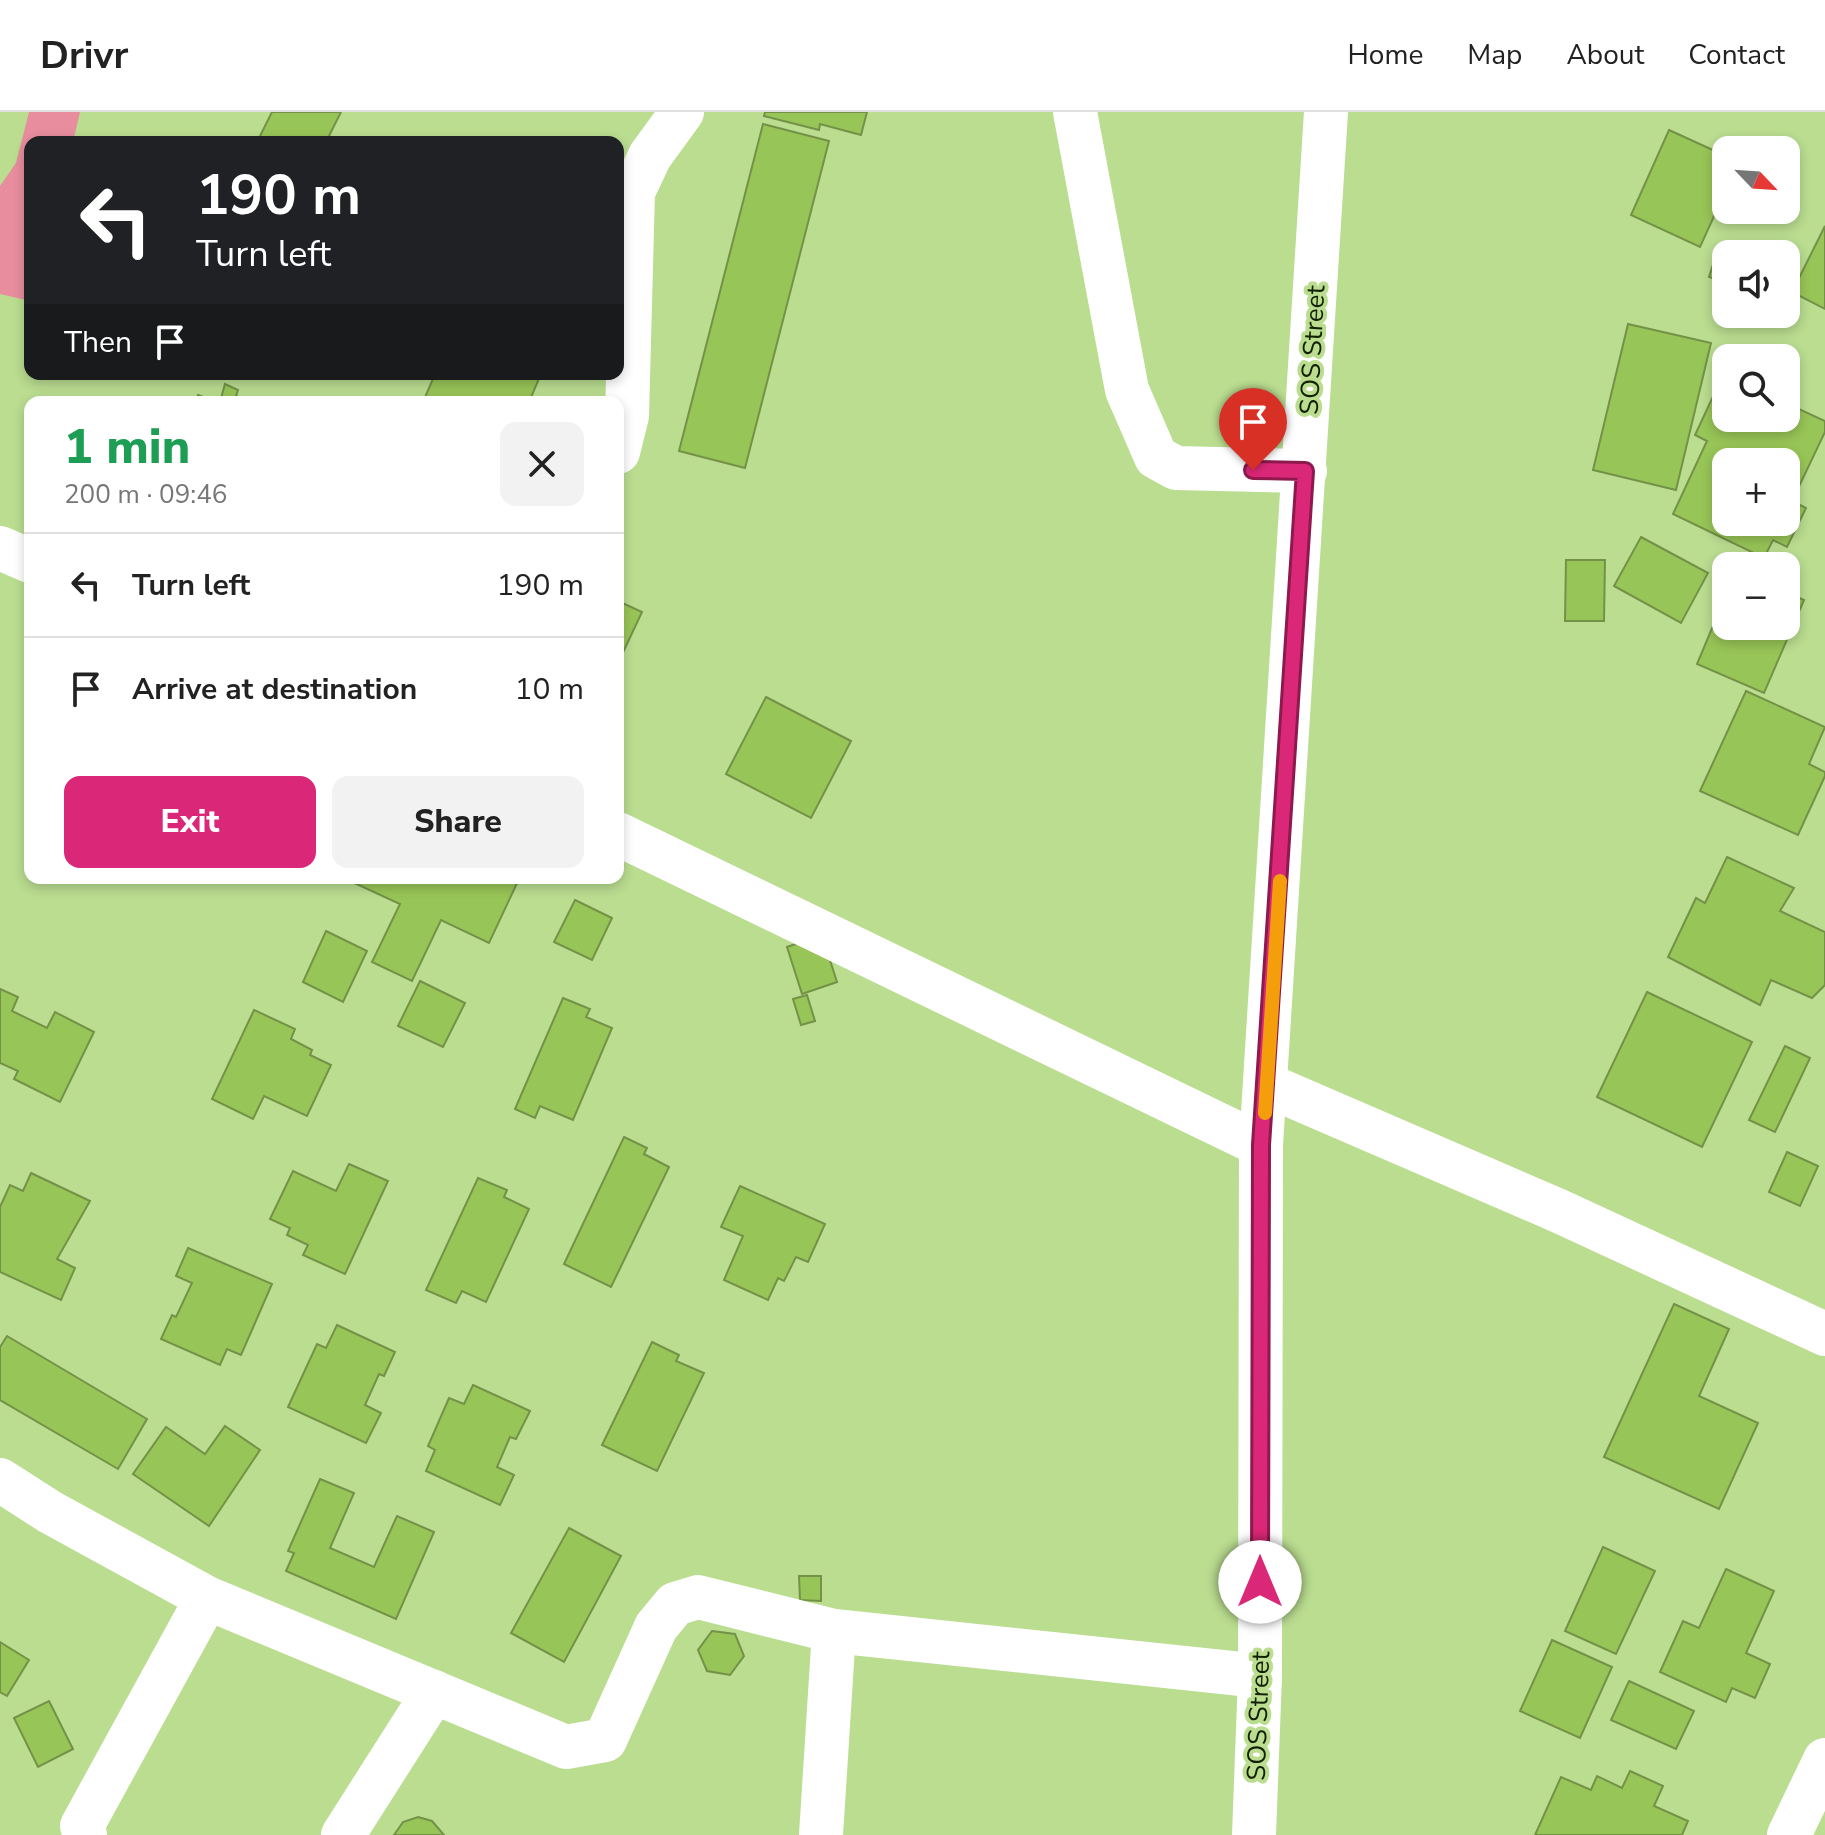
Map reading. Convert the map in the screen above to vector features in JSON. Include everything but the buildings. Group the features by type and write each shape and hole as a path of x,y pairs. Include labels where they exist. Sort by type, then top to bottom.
{"street":[{"path":"624,428 627,416 633,192 650,156 682,112"},
{"path":"1075,112 1127,390 1156,457 1176,468 1305,471"},
{"name":"SOS Street","path":"1254,1835 1260,1676 1261,1145 1326,112"},
{"path":"0,548 24,558"},
{"path":"624,837 1261,1145"},
{"path":"1267,1085 1559,1211 1825,1334"},
{"path":"0,1480 50,1512 207,1598 566,1747 605,1740 656,1627 675,1604 698,1597 834,1631 1260,1676"},
{"path":"85,1835 82,1826 207,1598"},
{"path":"821,1835 834,1631"},
{"path":"343,1835 434,1692"},
{"path":"1789,1835 1825,1760"}],"shaded area":[{"path":"29,112 80,112 74,136 24,136 24,300 0,294 0,186 16,163"}],"slow traffic":[{"path":"1265,1113 1280,881"}],"route":[{"path":"1253,470 1305,471 1261,1145 1260,1582"}]}
